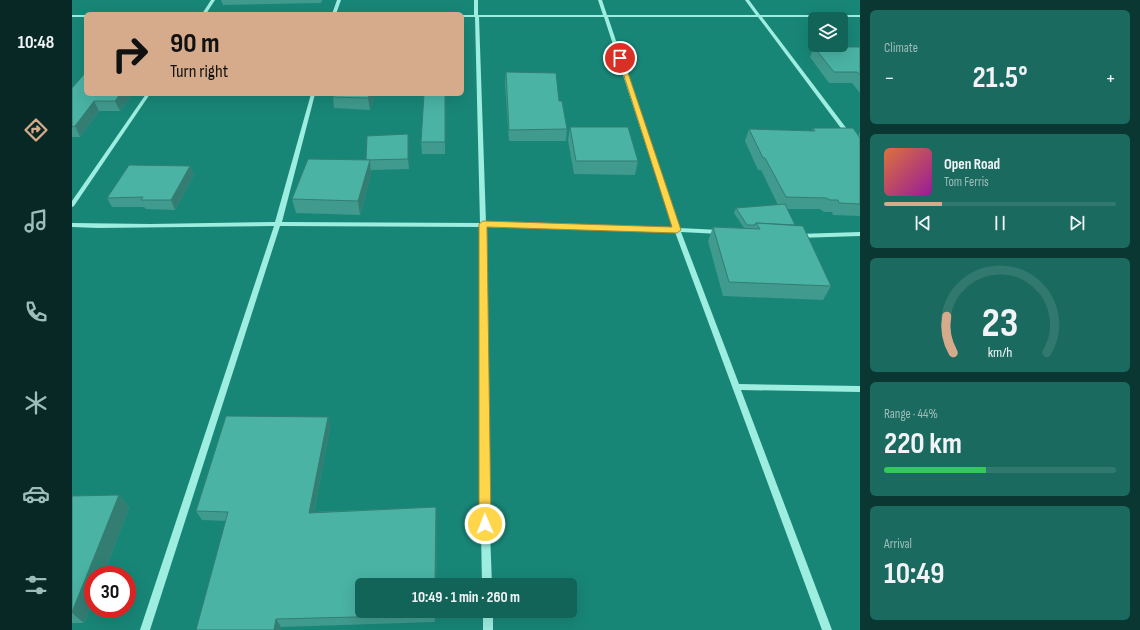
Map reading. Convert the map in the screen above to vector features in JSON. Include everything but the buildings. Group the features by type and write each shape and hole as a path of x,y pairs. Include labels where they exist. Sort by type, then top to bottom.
{"street":[{"path":"205,12 212,0"},
{"path":"335,12 339,0"},
{"path":"476,0 483,224 484,477 487,578"},
{"path":"600,0 677,230 827,630"},
{"path":"747,0 851,139"},
{"path":"72,16 84,16"},
{"path":"464,16 860,16"},
{"path":"72,205 147,96"},
{"path":"145,630 278,224 312,96"},
{"path":"72,225 136,227 278,224 483,224 730,233"},
{"path":"790,236 860,234"},
{"path":"736,387 860,389"},
{"path":"488,618 488,630"}],"route":[{"path":"485,524 483,224 677,230 620,58"}]}
